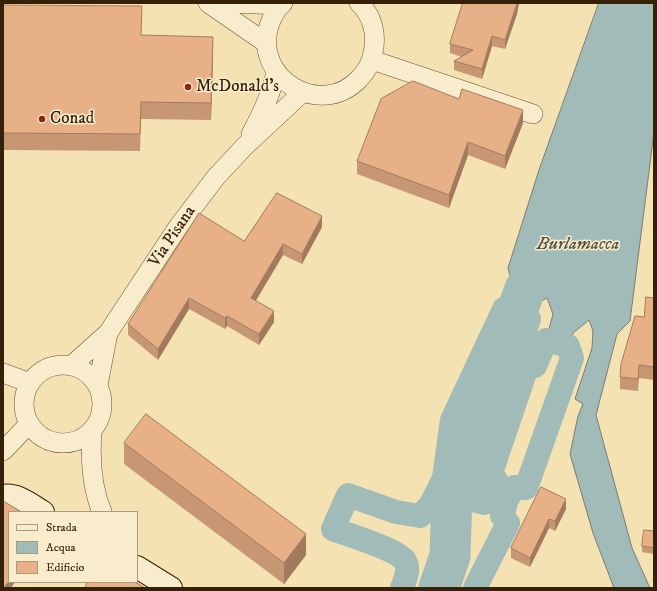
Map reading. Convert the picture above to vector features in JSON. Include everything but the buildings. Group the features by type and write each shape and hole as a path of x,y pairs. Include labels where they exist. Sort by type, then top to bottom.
{"main road":[{"path":"3,496 8,495 16,497 41,511"},
{"path":"144,571 171,588"}],"street":[{"path":"208,3 266,43"},
{"path":"233,3 282,4"},
{"path":"282,4 270,21 266,37 268,54 276,72 288,84 303,92 316,95 330,95 344,90 356,82 365,72 372,60 375,46 373,25 364,8 359,3"},
{"path":"372,60 533,114"},
{"name":"Via Pisana","path":"245,146 268,102 276,72"},
{"name":"Via Pisana","path":"71,366 108,333 190,210 216,176 245,146 303,92"},
{"name":"Via Pisana","path":"98,385 108,333"},
{"path":"59,365 71,366 82,370 98,385 102,401 101,412 98,422 92,431 82,438 72,442 60,443 49,440 39,434 29,424 24,404 26,393 30,384 38,374 48,368 59,365"},
{"path":"3,373 30,384"},
{"path":"3,451 29,424"},
{"path":"92,431 90,451 92,472 95,491 102,511"},
{"path":"138,561 144,571"}],"water":[{"name":"Burlamacca","path":"599,3 654,3 654,132 630,321 617,334 596,415 632,548 650,588 614,588 593,533 570,454 578,416 583,404 575,399 592,348 593,331 589,320 573,333 568,346 546,340 553,314 547,298 534,305 529,319 504,309 512,283 508,268 539,170"}],"waterway":[{"name":"Burlamacca","path":"439,588 450,556 452,492 525,289 544,265"},
{"name":"Burlamacca","path":"402,588 407,567 405,561 400,556 383,547 333,529 348,495 396,512 420,516 430,506 444,478 452,420 504,309 529,319 473,470 469,484 470,495 477,501 485,503 496,480 490,476 528,364 535,366 546,340 568,346 572,358 526,488 515,487 507,499 502,516 508,523 475,588"}],"place":[{"name":"McDonald's","path":"188,87"},
{"name":"Conad","path":"42,119"}]}
